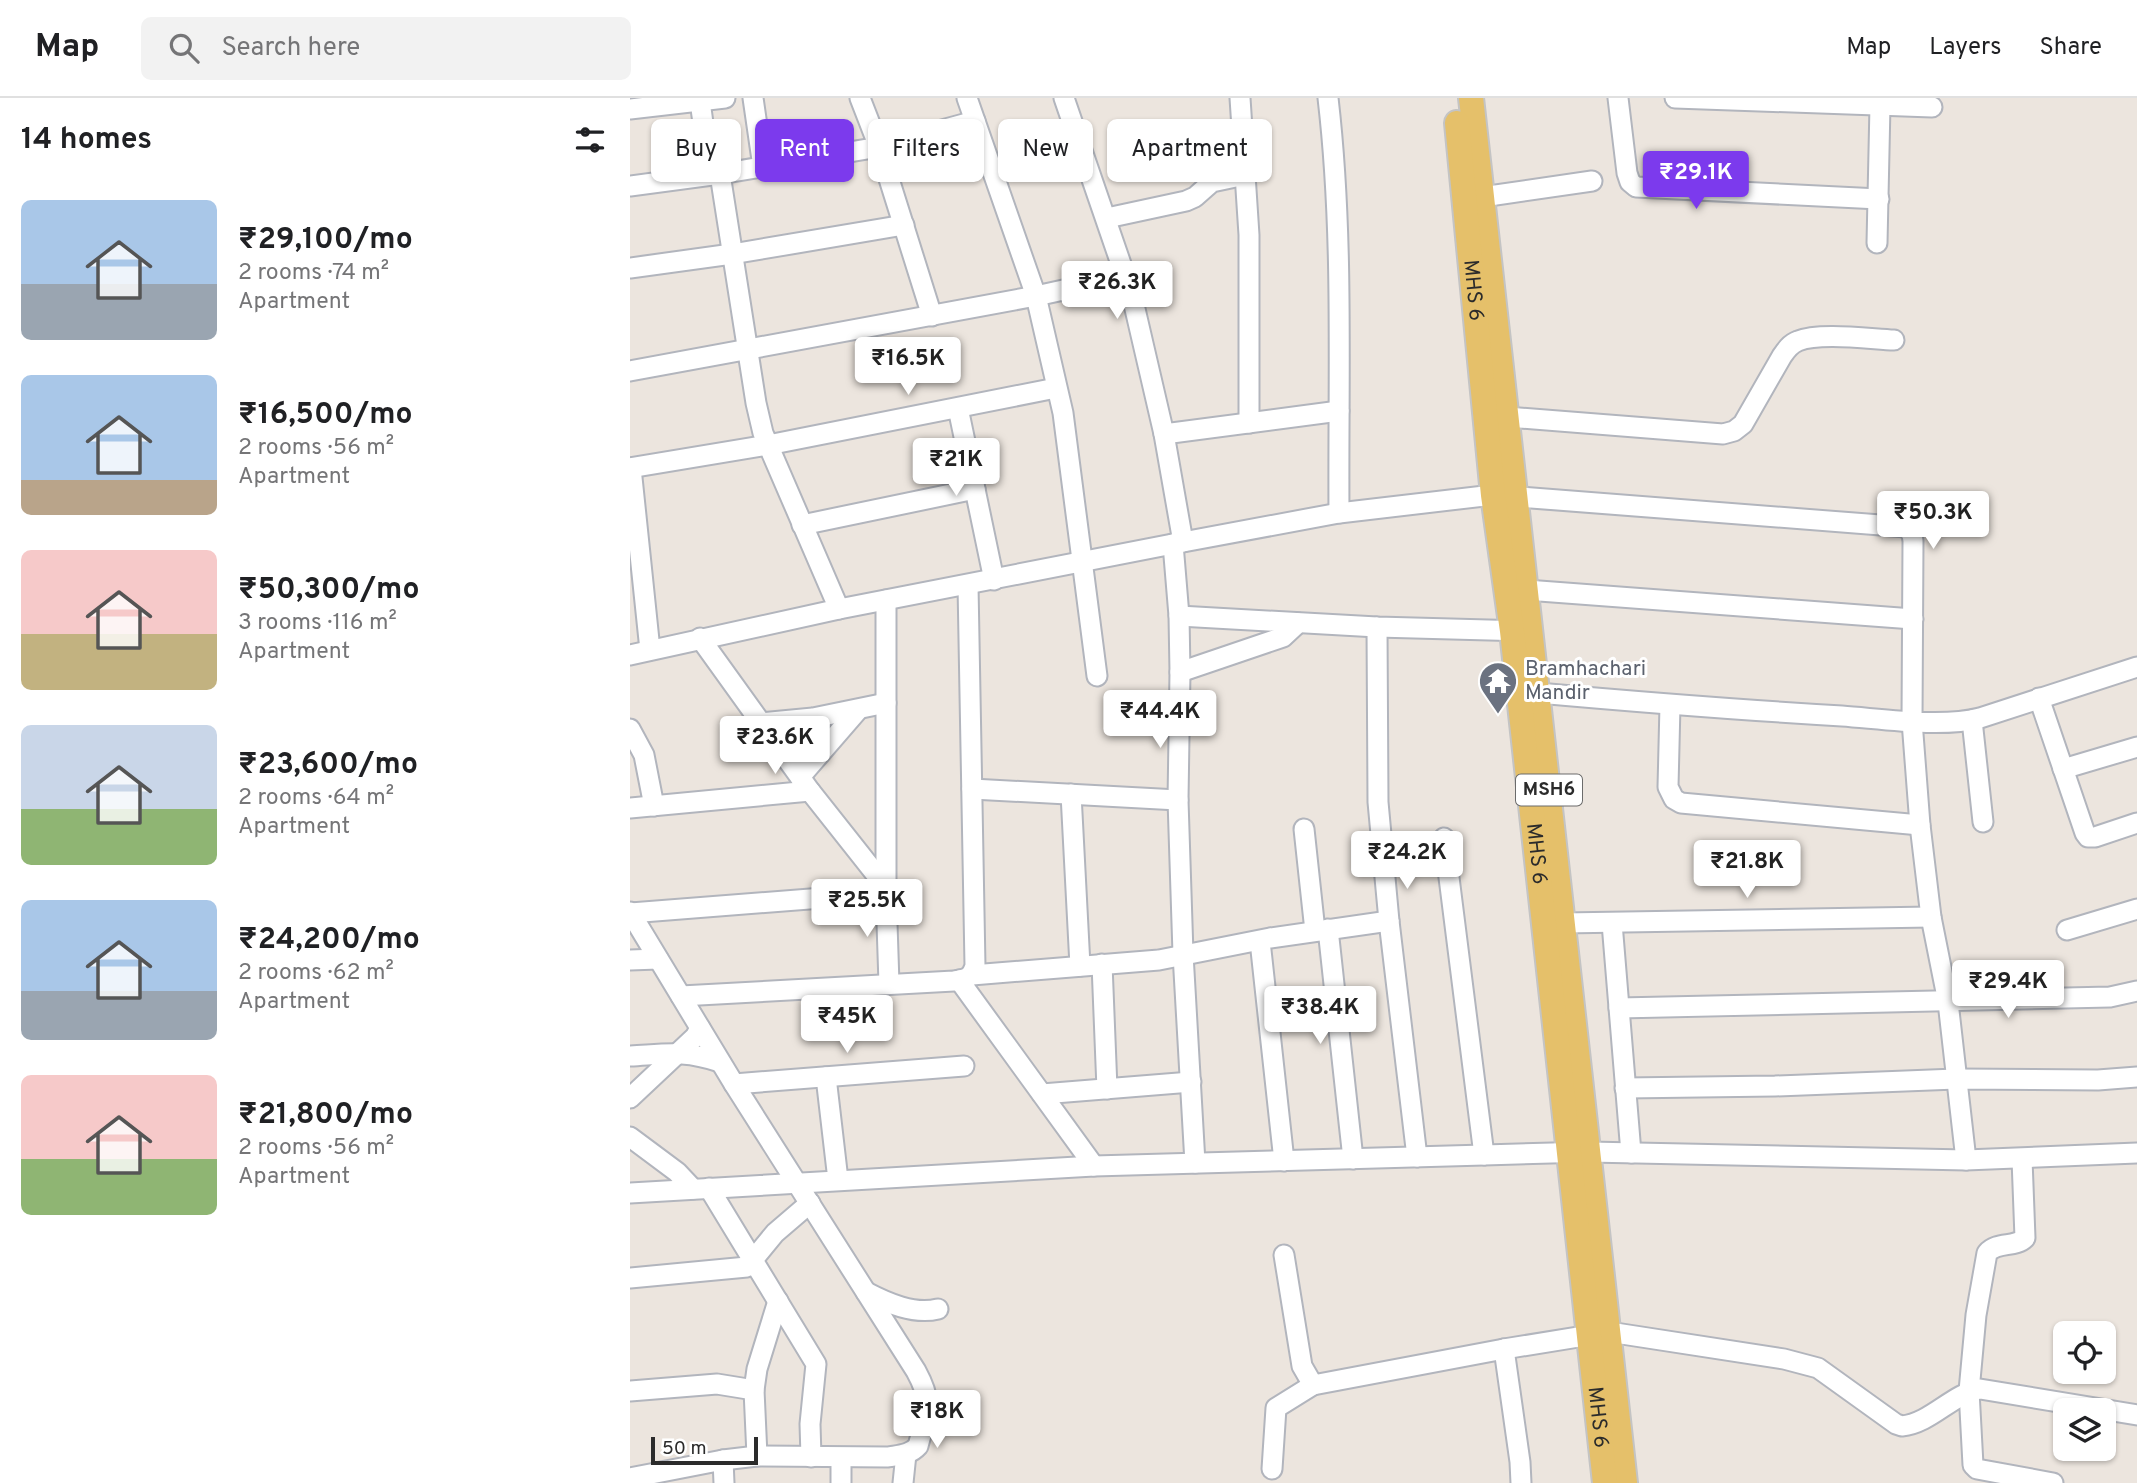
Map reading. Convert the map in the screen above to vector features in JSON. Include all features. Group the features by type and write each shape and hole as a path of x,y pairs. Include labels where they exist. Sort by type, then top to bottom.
{"main road":[{"name":"MHS 6","path":"1454,98 1522,631 1579,1152"},
{"name":"MSH6","path":"1471,98 1507,417 1504,495 1526,590 1522,631 1538,693 1563,923 1579,1152 1599,1334 1625,1483"},
{"name":"MHS 6","path":"1599,1334 1605,1483"}],"street":[{"path":"630,109 725,98"},
{"path":"753,98 756,119"},
{"path":"860,98 868,119"},
{"path":"967,98 974,119"},
{"path":"1064,98 1126,276 1164,433 1178,543 1178,800 1183,954 1195,1163"},
{"path":"1240,98 1241,119"},
{"path":"1328,98 1336,190 1339,513"},
{"path":"1618,98 1627,173 1630,182 1636,187 1878,199"},
{"path":"1675,98 1792,100 1931,107"},
{"path":"699,101 703,119"},
{"path":"1877,243 1880,105"},
{"path":"984,147 1036,296 1056,388 1069,450 1097,676"},
{"path":"1482,197 1592,181"},
{"path":"630,186 658,182"},
{"path":"717,182 732,254 755,403 768,445 839,609"},
{"path":"890,182 932,316"},
{"path":"1107,218 1186,201 1212,182"},
{"path":"1245,182 1249,235 1249,423"},
{"path":"630,268 904,225"},
{"path":"630,372 1036,296 1126,276"},
{"path":"1507,417 1723,434 1742,425 1782,356 1795,342 1819,337 1894,340"},
{"path":"650,650 631,468 768,445 1056,388"},
{"path":"958,408 994,580"},
{"path":"1164,433 1339,411"},
{"path":"802,525 975,489"},
{"path":"630,655 839,609 1339,513 1504,495 1906,527 1912,534 1913,541 1912,721 1920,825 1931,917 1948,1002 1966,1160"},
{"path":"965,977 975,965 968,584"},
{"path":"1526,590 1913,618"},
{"path":"886,600 886,890 889,984"},
{"path":"1179,617 1522,631"},
{"path":"1180,672 1283,637 1298,623"},
{"path":"1377,627 1378,802 1417,1157"},
{"path":"700,638 805,784 886,890"},
{"path":"1538,693 1670,705 1912,721 1972,720 2137,667"},
{"path":"2039,698 2088,836 2095,838 2137,823"},
{"path":"761,723 813,718 886,703"},
{"path":"1670,705 1668,787 1674,799 1681,803 1920,825"},
{"path":"630,808 805,784 858,710"},
{"path":"1972,720 1983,822"},
{"path":"630,729 644,755 654,806"},
{"path":"2063,769 2137,747"},
{"path":"972,789 1178,800"},
{"path":"1071,794 1080,966"},
{"path":"857,849 886,823"},
{"path":"1304,829 1353,1159"},
{"path":"1444,838 1484,1155"},
{"path":"630,1478 757,1456 888,1457 906,1454 918,1446 929,1403 916,1371 720,1062 630,913 886,890"},
{"path":"2067,930 2137,909"},
{"path":"1563,923 1931,917"},
{"path":"681,996 889,984 1159,960 1389,920"},
{"path":"1612,923 1630,1153"},
{"path":"1260,941 1284,1161"},
{"path":"630,960 658,959"},
{"path":"1102,964 1107,1089"},
{"path":"965,977 1042,1094 1094,1166"},
{"path":"1619,1008 2110,997 2137,991"},
{"path":"630,1098 695,1037 700,1028"},
{"path":"630,1056 678,1052 697,1054 720,1062"},
{"path":"734,1084 964,1066"},
{"path":"826,1077 838,1180"},
{"path":"1625,1087 1775,1086 1956,1079 2098,1080 2137,1077"},
{"path":"1042,1094 1191,1082"},
{"path":"630,1137 701,1188 778,1301 816,1364 810,1424 811,1457"},
{"path":"630,1193 1094,1166 1579,1152 1966,1160 2137,1153"},
{"path":"2022,1159 2025,1238 2019,1243 1992,1247 1987,1253 1976,1315 1969,1391 1974,1467 2053,1483"},
{"path":"630,1278 741,1269 752,1262 775,1233 810,1203"},
{"path":"1284,1255 1303,1366 1313,1385"},
{"path":"866,1293 903,1307 938,1309"},
{"path":"757,1456 754,1390 757,1369 778,1301"},
{"path":"1272,1469 1276,1408 1313,1385 1599,1334 1784,1359 1812,1366 1902,1426 1916,1422 1969,1391 1986,1389 2137,1415"},
{"path":"1504,1349 1521,1483"},
{"path":"630,1391 705,1384 754,1390"},
{"path":"903,1483 906,1454"},
{"path":"841,1458 841,1483"},
{"path":"723,1460 724,1483"}],"place":[{"name":"Bramhachari Mandir","path":"1498,715"}]}
